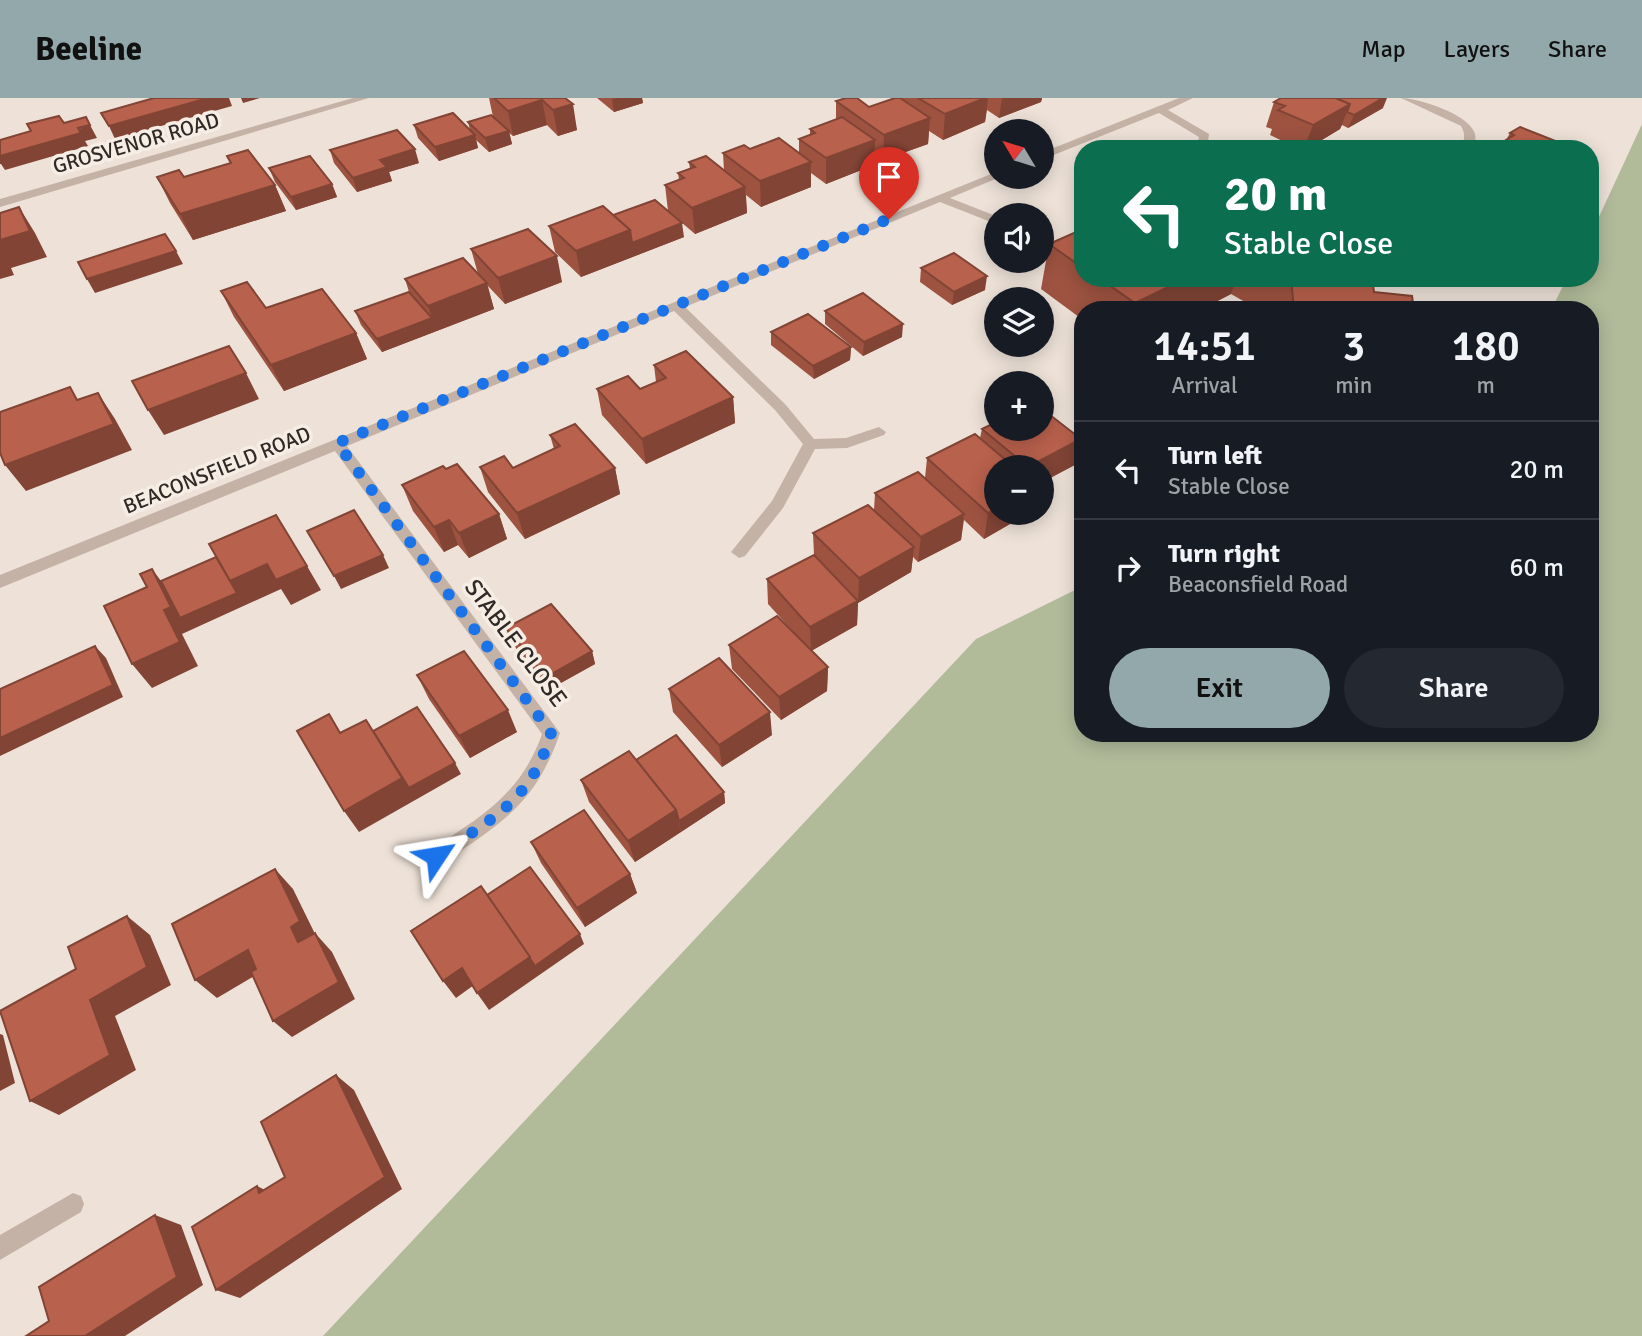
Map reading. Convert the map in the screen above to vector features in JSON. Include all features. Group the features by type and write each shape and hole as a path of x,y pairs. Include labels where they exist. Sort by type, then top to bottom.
{"street":[{"name":"GROSVENOR ROAD","path":"0,203 364,98"},
{"path":"1083,140 1188,98"},
{"path":"1406,98 1465,124 1470,133 1469,140"},
{"path":"1159,109 1205,136 1204,140"},
{"path":"1054,152 1074,144"},
{"name":"BEACONSFIELD ROAD","path":"0,582 984,180"},
{"path":"940,198 984,215"},
{"path":"675,305 780,407 810,444"},
{"path":"810,444 846,443 879,432"},
{"name":"STABLE CLOSE","path":"337,443 551,733 544,758 530,782 504,812 436,856"},
{"path":"739,552 778,504 810,444"},
{"path":"0,1248 73,1204"}],"green space":[{"path":"1642,124 1642,1336 323,1336 976,639 1074,590 1074,742 1599,742 1599,301 1556,301 1562,287 1599,287 1599,217"}],"building":[{"path":"154,98 208,98 109,126 101,113"},
{"path":"494,98 565,98 573,104 553,110 542,100 508,111"},
{"path":"857,98 869,107 900,98 930,118 884,135 836,101"},
{"path":"918,98 985,98 945,114"},
{"path":"1281,98 1336,98 1350,104 1313,125 1278,110 1285,106 1274,102"},
{"path":"1336,98 1383,98 1354,115 1347,112 1350,104"},
{"path":"453,113 475,135 435,147 414,125"},
{"path":"491,115 509,131 485,138 468,122"},
{"path":"59,116 64,123 86,117 90,125 78,128 81,133 0,156 0,140 31,131 27,124"},
{"path":"842,117 875,140 826,158 799,139 815,133 810,129"},
{"path":"1520,127 1553,140 1506,140 1514,135 1510,133"},
{"path":"397,130 415,149 380,160 387,167 353,178 330,150"},
{"path":"779,138 811,162 760,181 723,153 744,145 750,149"},
{"path":"248,150 275,185 180,214 157,177 179,170 184,177 231,163 227,156"},
{"path":"310,156 332,184 291,197 269,168"},
{"path":"706,156 745,187 692,208 665,185 684,178 678,173 695,167 689,162"},
{"path":"655,200 682,223 632,243 630,230 613,215"},
{"path":"603,206 630,230 576,251 549,226"},
{"path":"19,207 30,231 0,240 0,213"},
{"path":"528,229 557,256 498,278 471,249"},
{"path":"1074,233 1074,262 1054,248 1054,242"},
{"path":"165,234 176,251 87,279 78,262"},
{"path":"954,253 987,276 954,292 921,268"},
{"path":"463,258 487,283 428,306 405,279"},
{"path":"247,282 266,308 322,289 356,333 271,365 221,291"},
{"path":"1112,287 1168,287 1139,301 1132,301"},
{"path":"1292,287 1373,287 1374,292 1412,296 1413,301 1293,301"},
{"path":"409,292 432,318 377,339 355,311"},
{"path":"863,293 903,324 864,342 825,311"},
{"path":"808,314 851,347 813,366 771,332"},
{"path":"229,346 246,373 148,410 132,381"},
{"path":"686,351 733,397 642,439 597,389 628,376 640,389 666,378 654,365"},
{"path":"70,387 77,400 98,393 114,424 5,465 0,453 0,412"},
{"path":"1054,418 1074,434 1074,443 1051,455 1013,455 997,441 1054,441"},
{"path":"575,424 615,468 517,513 480,467 504,456 513,468 560,446 550,435"},
{"path":"975,434 1000,455 984,455 984,509 927,458"},
{"path":"457,464 499,514 459,533 449,520 434,527 402,485 443,466 446,469"},
{"path":"918,472 964,514 921,537 875,493"},
{"path":"868,505 914,547 859,578 813,533"},
{"path":"354,510 383,555 334,576 307,531"},
{"path":"276,515 307,566 276,580 267,564 230,581 209,544"},
{"path":"814,555 858,601 810,627 767,579"},
{"path":"216,557 237,593 180,618 161,581"},
{"path":"152,569 171,607 164,610 180,642 132,664 104,606 147,587 140,574"},
{"path":"551,604 592,651 546,677 506,628"},
{"path":"777,616 828,667 779,697 729,645"},
{"path":"95,646 113,685 0,738 0,689"},
{"path":"464,651 508,710 459,736 417,675"},
{"path":"719,658 770,712 719,745 669,689"},
{"path":"417,707 455,763 409,788 373,731"},
{"path":"329,714 340,733 366,720 402,778 344,811 297,731"},
{"path":"676,735 724,792 679,821 676,810 636,760"},
{"path":"629,751 676,810 628,841 581,780"},
{"path":"584,810 630,874 577,908 531,842"},
{"path":"530,867 580,934 535,966 487,895"},
{"path":"275,869 300,921 291,927 298,942 315,933 339,982 273,1021 251,972 256,969 248,950 195,980 172,924"},
{"path":"481,886 530,957 477,993 462,968 443,981 411,931"},
{"path":"127,916 147,967 90,1000 110,1055 30,1101 0,1011 76,969 68,947"},
{"path":"336,1075 385,1177 216,1290 192,1227 257,1186 259,1193 285,1177 261,1122"},
{"path":"155,1215 177,1277 85,1336 26,1336 49,1321 39,1287"}],"route":[{"path":"436,856 504,812 530,782 544,758 551,733 337,443 889,219"}]}
